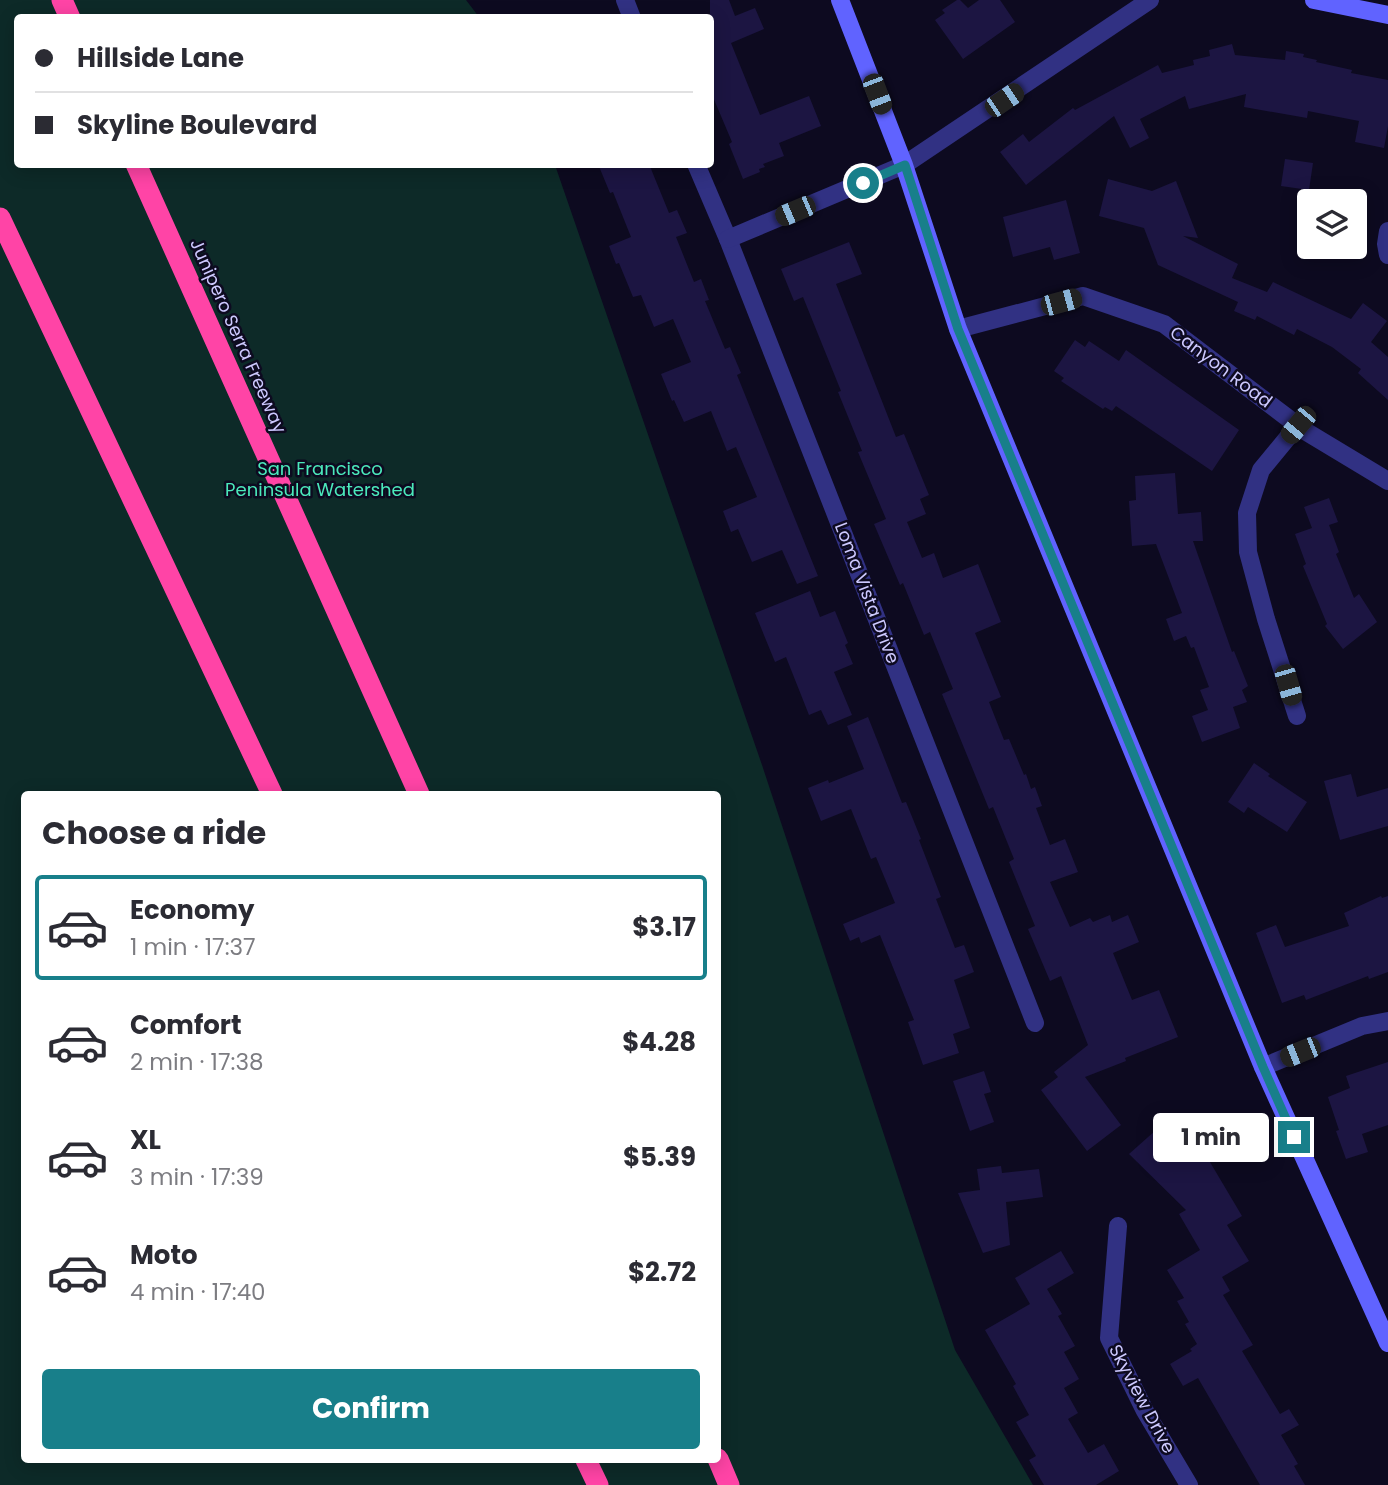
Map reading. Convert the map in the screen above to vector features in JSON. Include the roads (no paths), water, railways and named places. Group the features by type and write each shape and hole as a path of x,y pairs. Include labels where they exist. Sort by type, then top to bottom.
{"highway":[{"name":"Junipero Serra Freeway","path":"138,168 418,791"},
{"path":"0,218 271,791"},
{"path":"587,1463 598,1485"},
{"path":"720,1463 729,1485"}],"main road":[{"path":"840,0 905,165 958,329 1263,1067 1388,1343"},
{"path":"1314,0 1388,15"}],"street":[{"path":"728,239 905,165 1150,0"},
{"name":"Loma Vista Drive","path":"698,168 728,239 1035,1023"},
{"path":"1388,231 1388,255"},
{"name":"Canyon Road","path":"958,329 1083,296 1164,324 1298,425 1388,481"},
{"path":"1297,716 1248,552 1247,513 1261,470 1298,425"},
{"path":"1263,1067 1362,1026 1388,1021"},
{"name":"Skyview Drive","path":"1118,1226 1109,1338 1144,1410 1188,1485"}],"park label":[{"name":"San Francisco Peninsula Watershed","path":"320,479"}]}
